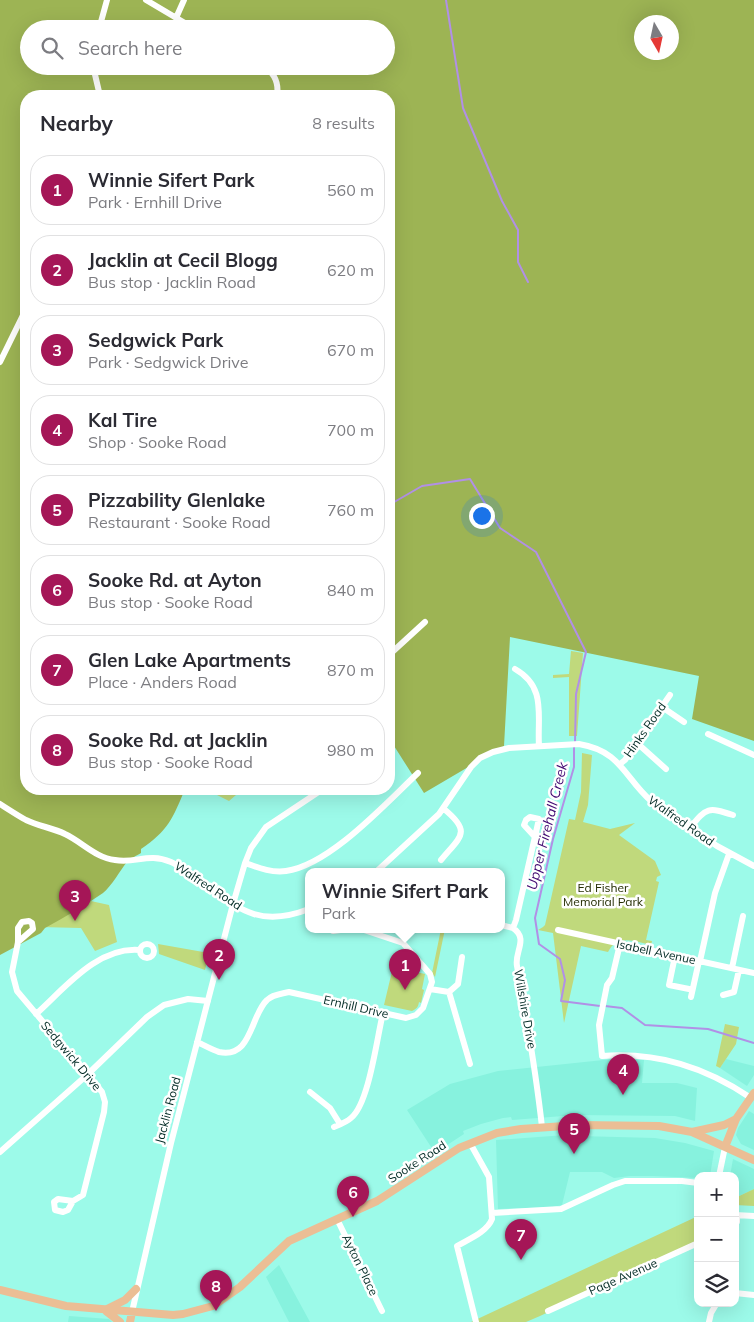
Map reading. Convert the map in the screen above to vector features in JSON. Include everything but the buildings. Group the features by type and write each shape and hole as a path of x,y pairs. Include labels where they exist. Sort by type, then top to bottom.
{"main road":[{"path":"725,1146 736,1119 752,1096"},
{"path":"692,1132 724,1125 736,1119"},
{"name":"Sooke Road","path":"0,1290 66,1306 105,1310 183,1314 214,1306 240,1287 289,1241 377,1201 470,1143 497,1133 579,1124 677,1128 692,1132 754,1160"},
{"path":"120,1322 105,1310 125,1300 136,1289"},
{"name":"Jacklin Road","path":"130,1322 132,1312"}],"street":[{"path":"102,20 107,0"},
{"path":"146,0 179,20"},
{"path":"176,18 184,0"},
{"path":"95,75 99,90"},
{"path":"273,75 278,90"},
{"path":"0,362 20,321"},
{"path":"395,650 425,622"},
{"path":"515,668 528,678 537,695 539,707 539,746"},
{"name":"Hinks Road","path":"620,764 670,695"},
{"path":"662,707 684,722"},
{"path":"708,734 754,755"},
{"path":"637,743 666,769"},
{"name":"Walfred Road","path":"381,868 444,809 471,767 480,758 509,748 579,744 608,754 620,764 651,802 729,854 754,866"},
{"path":"395,794 418,773"},
{"name":"Jacklin Road","path":"132,1312 171,1142 245,863 251,848 266,827 314,795"},
{"path":"245,863 273,871 298,868 309,864 347,839 394,795"},
{"name":"Walfred Road","path":"0,804 26,820 65,834 102,856 114,860 127,861 143,857 158,857 173,862 233,904 251,914 268,918 287,916 305,910"},
{"path":"441,860 460,838 462,828 458,820 444,809"},
{"path":"690,828 709,809 716,809 733,815"},
{"path":"505,926 513,928 516,922 535,837"},
{"path":"691,997 715,893 729,854"},
{"path":"732,968 743,916"},
{"name":"Willshire Drive","path":"513,928 518,931 521,940 516,962 535,1065 542,1127"},
{"name":"Isabell Avenue","path":"558,930 754,973"},
{"path":"374,933 398,940 407,947 430,974 432,982 430,989 449,992"},
{"name":"Sedgwick Drive","path":"18,942 12,972 17,991 102,1092 105,1102 83,1195 74,1201"},
{"path":"620,944 612,978 607,985 599,1025 602,1056 621,1055 660,1058 704,1071 752,1096"},
{"path":"36,1014 99,958 122,950 139,950"},
{"path":"675,956 669,985 689,989"},
{"path":"449,992 458,984 462,957"},
{"path":"723,996 734,992 740,970"},
{"name":"Ernhill Drive","path":"197,1042 219,1052 230,1052 238,1048 247,1041 259,1012 267,1000 276,994 289,992 406,1018 416,1015 423,1008 430,989"},
{"path":"449,992 470,1064"},
{"path":"0,1152 87,1075 147,1017 164,1004 188,999 208,1001"},
{"path":"310,1092 330,1108 337,1126 351,1119 359,1109 365,1095 383,1013"},
{"path":"470,1143 489,1177 492,1213 490,1225 457,1246 476,1322"},
{"path":"720,1172 725,1146"},
{"path":"492,1213 561,1209 613,1184 625,1181 676,1181 694,1183"},
{"path":"739,1215 754,1216"},
{"name":"Ayton Place","path":"337,1219 382,1312"},
{"name":"Page Avenue","path":"548,1310 694,1245"},
{"path":"739,1293 754,1295"},
{"path":"709,1322 715,1307"}],"shaded area":[{"path":"0,0 754,0 754,741 692,719 699,676 510,637 504,746 424,793 395,747 395,90 20,90 20,795 182,795 164,830 141,849 141,853 128,861 103,893 45,928 41,933 0,955"},
{"path":"613,1059 644,1060 642,1083 677,1083 697,1088 695,1121 675,1116 576,1115 512,1120 511,1117 481,1124 463,1131 464,1134 435,1153 407,1110 450,1084 498,1071"},
{"path":"726,1059 754,1066 754,1075 747,1086 720,1068"},
{"path":"749,1111 754,1114 754,1150 741,1144 736,1135 738,1128"},
{"path":"579,1134 579,1136 655,1138 685,1143 714,1151 711,1172 694,1172 694,1178 630,1176 614,1178 602,1172 570,1172 562,1205 498,1209 496,1140"},
{"path":"733,1159 754,1169 754,1189 739,1196 739,1172 731,1172"},
{"path":"279,1265 310,1322 289,1322 266,1277"},
{"path":"69,1316 109,1319 112,1322 68,1322"}],"green space":[{"path":"571,651 583,653 577,736 569,736 569,677 553,678 553,675 569,674"},
{"name":"Ed Fisher Memorial Park","path":"582,753 592,755 588,805 583,822 610,829 635,823 619,835 655,861 661,875 657,877 656,881 659,882 646,940 652,941 651,945 627,940 616,943 608,952 581,946 564,1023 553,933 538,930 545,925 569,819 575,820 581,792"},
{"path":"217,795 236,795 229,801"},
{"path":"50,892 109,905 117,942 95,951 81,928 39,927"},
{"path":"440,933 444,933 435,977 432,973"},
{"path":"158,944 209,953 205,970 159,954"},
{"path":"393,967 425,974 421,1003 419,1002 417,1008 412,1011 384,1005"},
{"path":"725,1024 739,1027 736,1044 720,1068 716,1066"},
{"path":"754,1189 754,1206 739,1205 739,1196"},
{"path":"694,1218 694,1244 540,1316 526,1322 471,1322"}],"waterway":[{"path":"446,0 463,108 502,201 518,230 518,262 528,282"},
{"name":"Upper Firehall Creek","path":"395,502 422,486 470,479 500,528 536,552 586,652 576,694 575,743"},
{"name":"Upper Firehall Creek","path":"574,747 574,767 553,839 535,918 539,944 560,959 565,980 561,1001 600,1006"},
{"name":"Upper Firehall Creek","path":"605,1006 622,1008 645,1025 708,1029 754,1043"}],"place":[{"name":"Sedgwick Park","path":"75,921"},
{"name":"Jacklin at Cecil Blogg","path":"219,980"},
{"name":"Winnie Sifert Park","path":"405,990"},
{"name":"Kal Tire","path":"623,1095"},
{"name":"Pizzability Glenlake","path":"574,1154"},
{"name":"Sooke Rd. at Ayton","path":"353,1217"},
{"name":"Glen Lake Apartments","path":"521,1260"},
{"name":"Sooke Rd. at Jacklin","path":"216,1311"}]}
